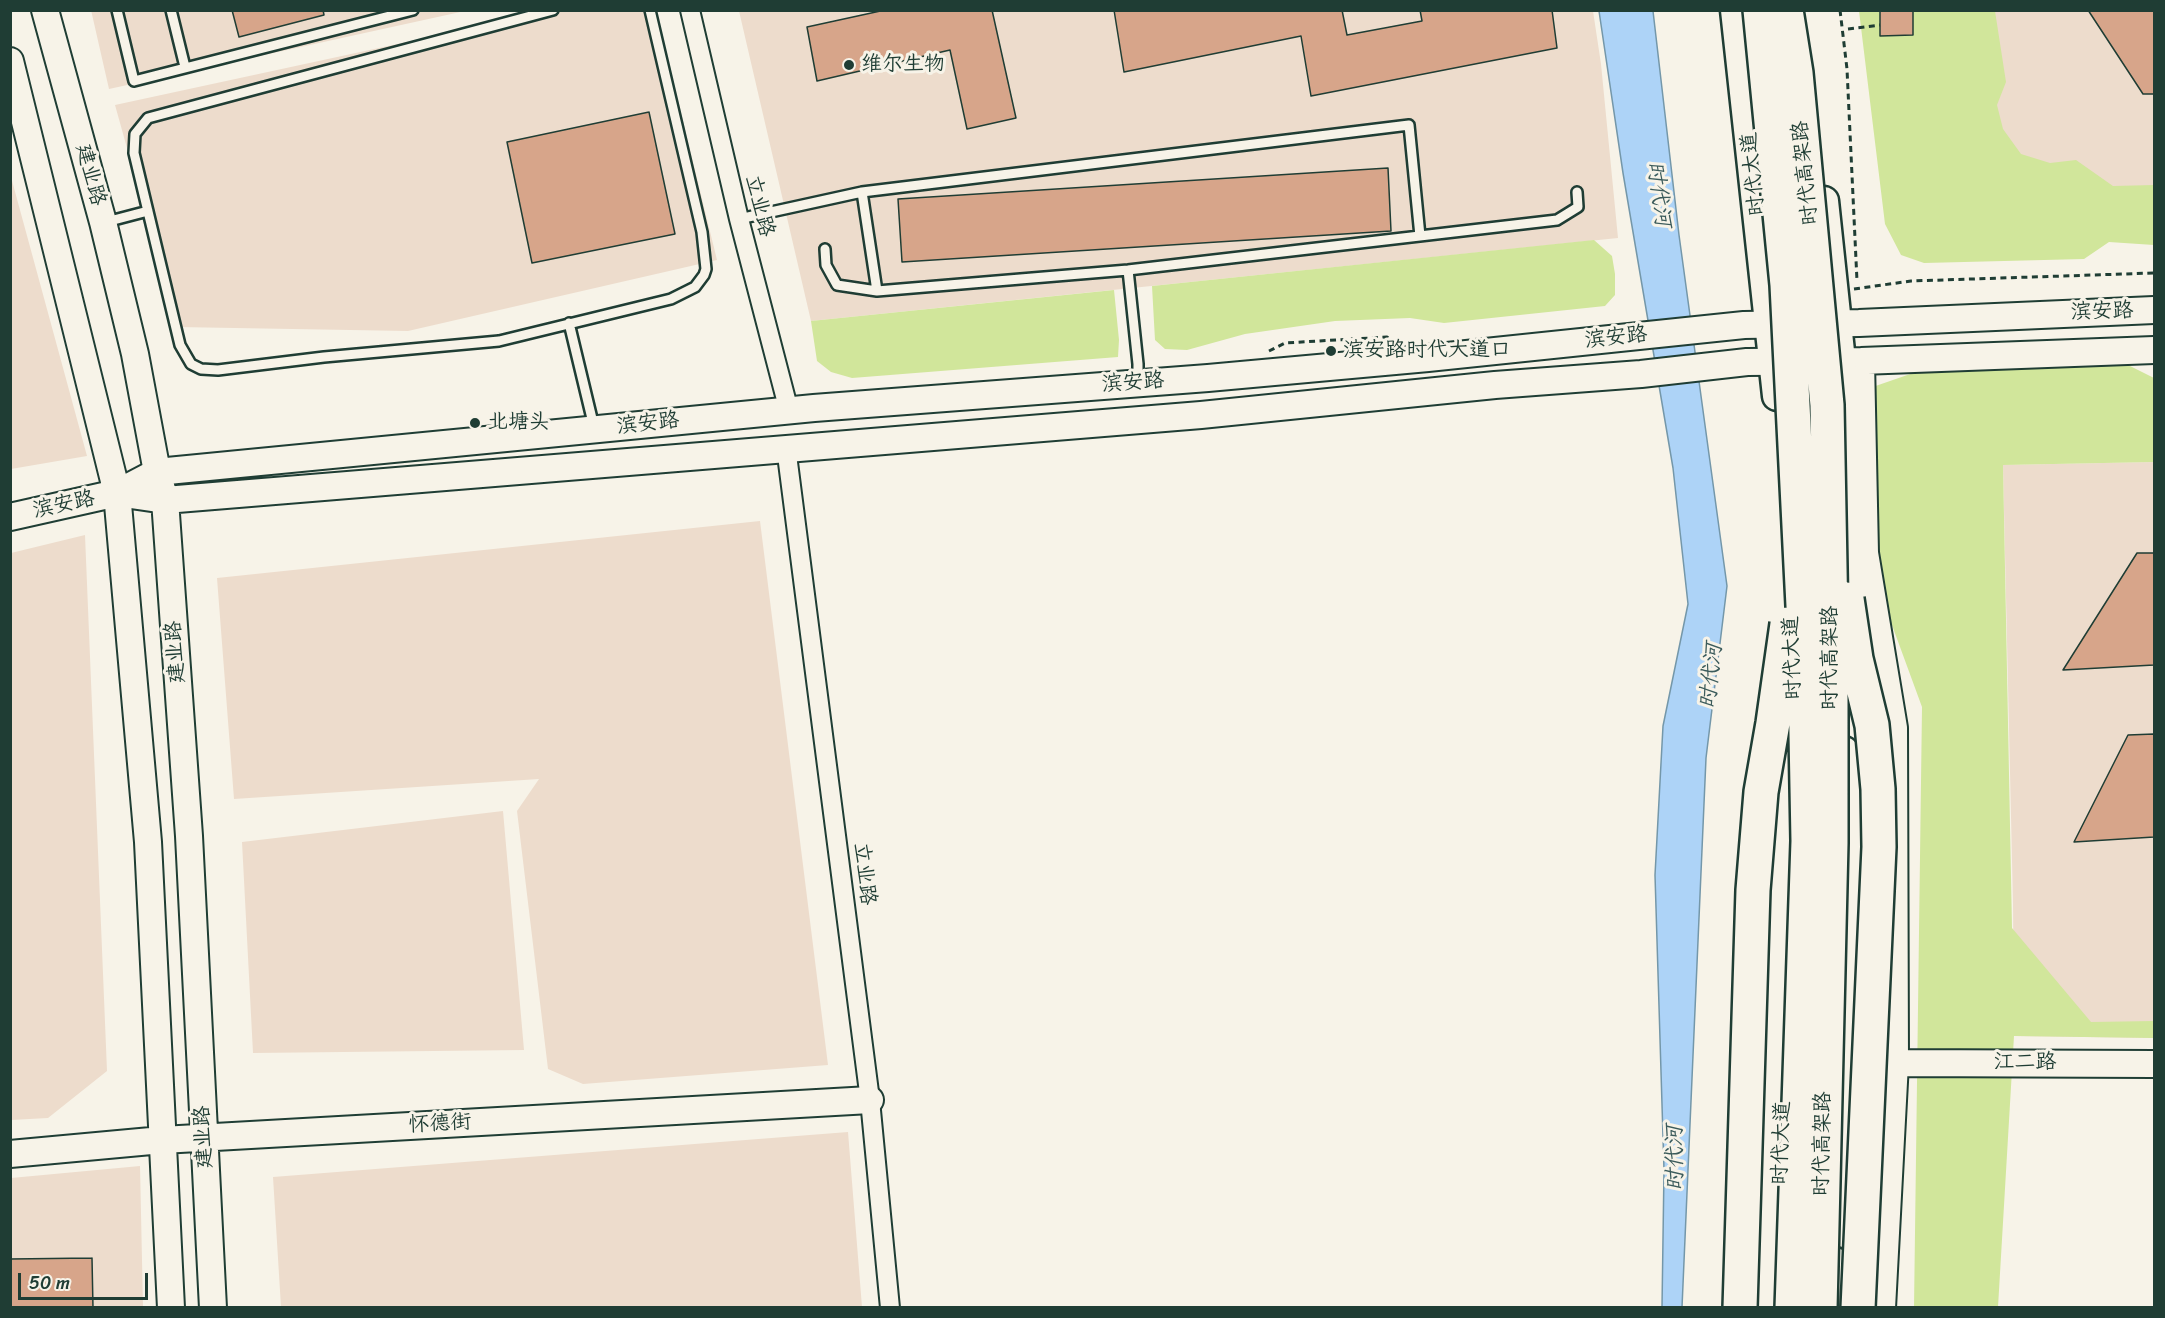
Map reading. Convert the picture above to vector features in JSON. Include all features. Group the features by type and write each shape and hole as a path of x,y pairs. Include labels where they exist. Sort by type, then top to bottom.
{"highway":[{"name":"时代高架路","path":"1760,10 1787,285 1813,481 1831,843 1820,1308"},
{"name":"时代高架路","path":"1786,10 1796,73 1827,405 1813,481 1804,626 1808,841 1792,1308"},
{"path":"1740,1308 1753,890 1761,792 1813,481"},
{"path":"1813,481 1872,725 1878,789 1879,847 1858,1308"},
{"path":"1764,1308 1778,830"},
{"path":"1844,1308 1855,850"}],"main road":[{"name":"建业路","path":"45,10 103,222 135,354 157,472 165,500 189,836 213,1308"},
{"name":"时代大道","path":"1735,10 1771,325 1795,662 1795,744 1777,1308"},
{"path":"1801,10 1846,292 1838,324 1851,361 1865,553 1894,728 1895,1063 1882,1308"},
{"name":"建业路","path":"10,61 117,493 148,842 171,1308"},
{"name":"滨安路","path":"10,517 117,493 157,472 595,429 1428,358 1744,325 1838,324 2154,310"},
{"name":"滨安路","path":"117,493 165,500 786,447 1201,415 1495,385 1641,375 1692,367 1774,360 1851,361 2154,350"},
{"path":"1831,1308 1851,361"},
{"path":"1845,685 1869,578"},
{"path":"1778,830 1781,795 1795,744"},
{"path":"1844,751 1854,800 1855,850"},
{"name":"江二路","path":"1895,1063 2154,1064"},
{"name":"怀德街","path":"10,1154 203,1137 870,1100"}],"street":[{"name":"立业路","path":"690,10 739,219 789,411"},
{"name":"立业路","path":"786,447 870,1100 890,1308"}],"lane":[{"path":"117,10 134,81 412,10"},
{"path":"171,10 185,67"},
{"path":"553,10 148,118 139,126 133,143 180,345 191,364 201,369 218,370 324,357 499,341 671,299 686,293 701,280 706,269 702,232 650,10"},
{"path":"739,219 862,192 1409,125 1420,236"},
{"path":"862,192 877,291"},
{"path":"825,249 826,265 837,285 877,291 1128,270 1557,220 1578,207 1577,192"},
{"path":"103,222 148,211"},
{"path":"1128,270 1138,383"},
{"path":"569,323 595,429"}],"path":[{"path":"1840,10 1847,69 1846,292 1911,281 2154,273"},
{"path":"1848,29 1880,25"}],"shaded area":[{"path":"91,10 465,11 109,89"},
{"path":"550,11 656,11 717,260 408,331 177,327 115,105"},
{"path":"739,11 1593,11 1601,64 1618,238 811,321"},
{"path":"1959,11 2154,11 2154,206 1979,213"},
{"path":"11,177 87,456 10,469"},
{"path":"2154,462 2154,1038 2014,1036 2003,465"},
{"path":"760,521 828,1065 583,1084 548,1069 517,811 539,779 234,799 217,578"},
{"path":"85,535 107,1071 48,1118 11,1120 11,553"},
{"path":"503,811 524,1050 253,1053 242,842"},
{"path":"848,1132 862,1307 281,1307 273,1177"},
{"path":"140,1166 143,1307 11,1308 11,1178"}],"green space":[{"path":"1859,11 1995,11 2006,82 1997,105 2003,129 2021,154 2050,163 2076,160 2113,186 2154,185 2154,245 2109,242 2084,259 1924,263 1901,255 1885,224"},
{"path":"1594,240 1612,256 1615,274 1615,295 1605,306 1444,323 1410,318 1335,321 1245,334 1187,350 1165,349 1155,340 1152,286"},
{"path":"1114,290 1119,340 1118,357 852,378 831,372 817,361 811,321"},
{"path":"2122,362 2154,378 2154,462 2003,465 2012,928 2091,1022 2154,1021 2154,1038 2014,1036 1998,1307 1914,1307 1922,707 1885,606 1864,390 1916,372"}],"water":[{"name":"时代河","path":"1599,11 1653,11 1679,235 1727,586 1706,758 1682,1307 1662,1307 1664,1170 1655,875 1663,726 1688,604 1673,468 1623,173"}],"building":[{"path":"232,10 323,10 324,15 239,37"},
{"name":"维尔生物","path":"885,10 992,10 1016,118 967,129 950,50 817,81 807,27"},
{"path":"1114,10 1342,10 1347,35 1422,21 1420,10 1552,10 1557,48 1311,96 1301,36 1124,72"},
{"path":"1880,10 1913,10 1913,35 1880,36"},
{"path":"2088,10 2154,10 2154,94 2143,94"},
{"path":"649,112 675,234 532,263 507,142"},
{"path":"1388,168 1391,231 902,262 898,199"},
{"path":"2137,553 2154,553 2154,665 2063,670"},
{"path":"2154,734 2154,837 2074,842 2128,735"},
{"path":"92,1258 93,1308 10,1308 10,1259"}],"place":[{"name":"维尔生物","path":"849,65"},
{"name":"滨安路时代大道口","path":"1331,351"},
{"name":"北塘头","path":"475,423"}]}
